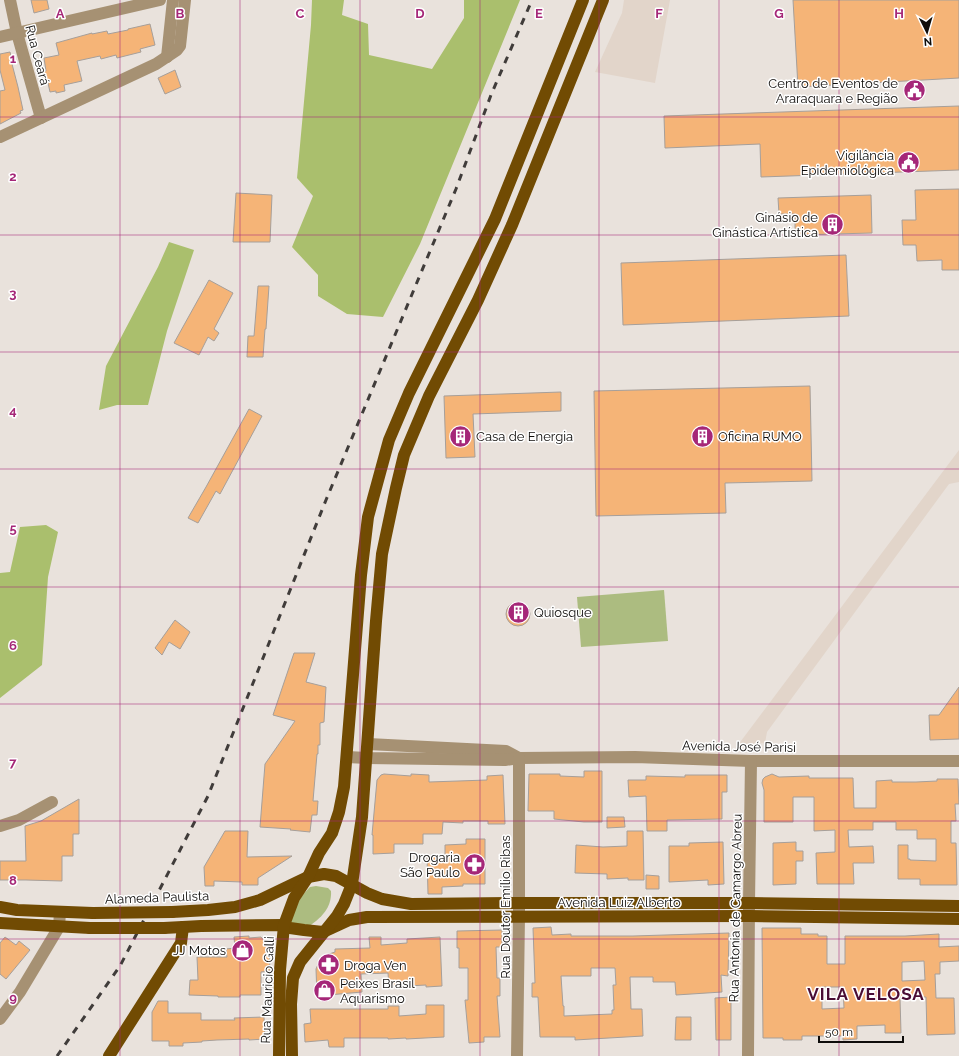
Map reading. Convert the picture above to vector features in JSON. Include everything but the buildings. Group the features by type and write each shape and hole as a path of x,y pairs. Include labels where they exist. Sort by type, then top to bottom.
{"main road":[{"name":"Rua Mauricio Galli","path":"279,1056 280,970 284,925 294,898 308,877 319,853 332,833 340,812 347,757 359,599 368,517 389,440 409,393 495,219 583,0"},
{"name":"Rua Mauricio Galli","path":"292,1056 291,1004 293,978 300,962 337,916 344,904 352,884 362,817 382,554 404,455 428,396 478,300 512,225 603,0"},
{"name":"Avenida Luiz Alberto","path":"308,877 324,874 336,876 366,893 382,899 411,904 749,903 959,906"},
{"name":"Alameda Paulista","path":"0,907 17,910 93,913 208,910 235,907 260,900 308,877"},
{"name":"Avenida Luiz Alberto","path":"323,932 349,920 367,916 749,916 959,919"},
{"path":"0,923 90,928 284,925 290,928 323,932"},
{"path":"113,1056 181,944 183,927"}],"street":[{"name":"Rua Ceará","path":"10,0 16,33 41,118"},
{"path":"0,37 160,0"},
{"path":"167,57 173,0"},
{"path":"0,138 156,64 177,50 180,46 185,0"},
{"name":"Avenida José Parisi","path":"368,744 506,750 519,758"},
{"name":"Avenida José Parisi","path":"347,757 505,760 519,758 635,758 751,761 959,761"},
{"name":"Rua Doutor Emílio Ribas","path":"517,1056 519,758"},
{"name":"Rua Antonia de Camargo Abreu","path":"748,1056 751,761"},
{"path":"0,826 19,820 52,802"},
{"path":"0,1020 20,992 59,927 60,912"}],"shaded area":[{"path":"624,0 670,0 655,83 595,72 622,13"},
{"path":"959,450 959,482 949,484 767,732 765,743 738,745"}],"green space":[{"path":"312,0 344,0 342,15 368,24 369,55 432,69 464,18 464,0 520,0 420,244 383,317 347,314 318,296 318,275 292,247 313,196 297,178"},
{"path":"169,242 194,250 167,331 148,405 117,405 99,410 106,366 158,267"},
{"path":"46,525 58,532 48,577 42,665 0,698 0,573 10,572 20,527"},
{"path":"664,590 668,641 581,647 577,597"},
{"path":"316,886 328,888 331,891 330,903 325,912 308,927 291,924 291,912 298,900 310,887"}],"railway":[{"path":"57,1056 120,966 208,796 326,500 456,189 491,95 532,0"}],"place":[{"name":"Centro de Eventos de Araraquara e Região","path":"914,90"},
{"name":"Vigilância Epidemiológica","path":"909,162"},
{"name":"Ginásio de Ginástica Artística","path":"833,224"},
{"name":"Casa de Energia","path":"460,436"},
{"name":"Oficina RUMO","path":"703,436"},
{"name":"Quiosque","path":"518,612"},
{"name":"Drogaria São Paulo","path":"475,864"},
{"name":"JJ Motos","path":"242,950"},
{"name":"Droga Ven","path":"329,965"},
{"name":"Peixes Brasil Aquarismo","path":"324,990"}],"district":[{"name":"VILA VELOSA","path":"866,994"}]}
